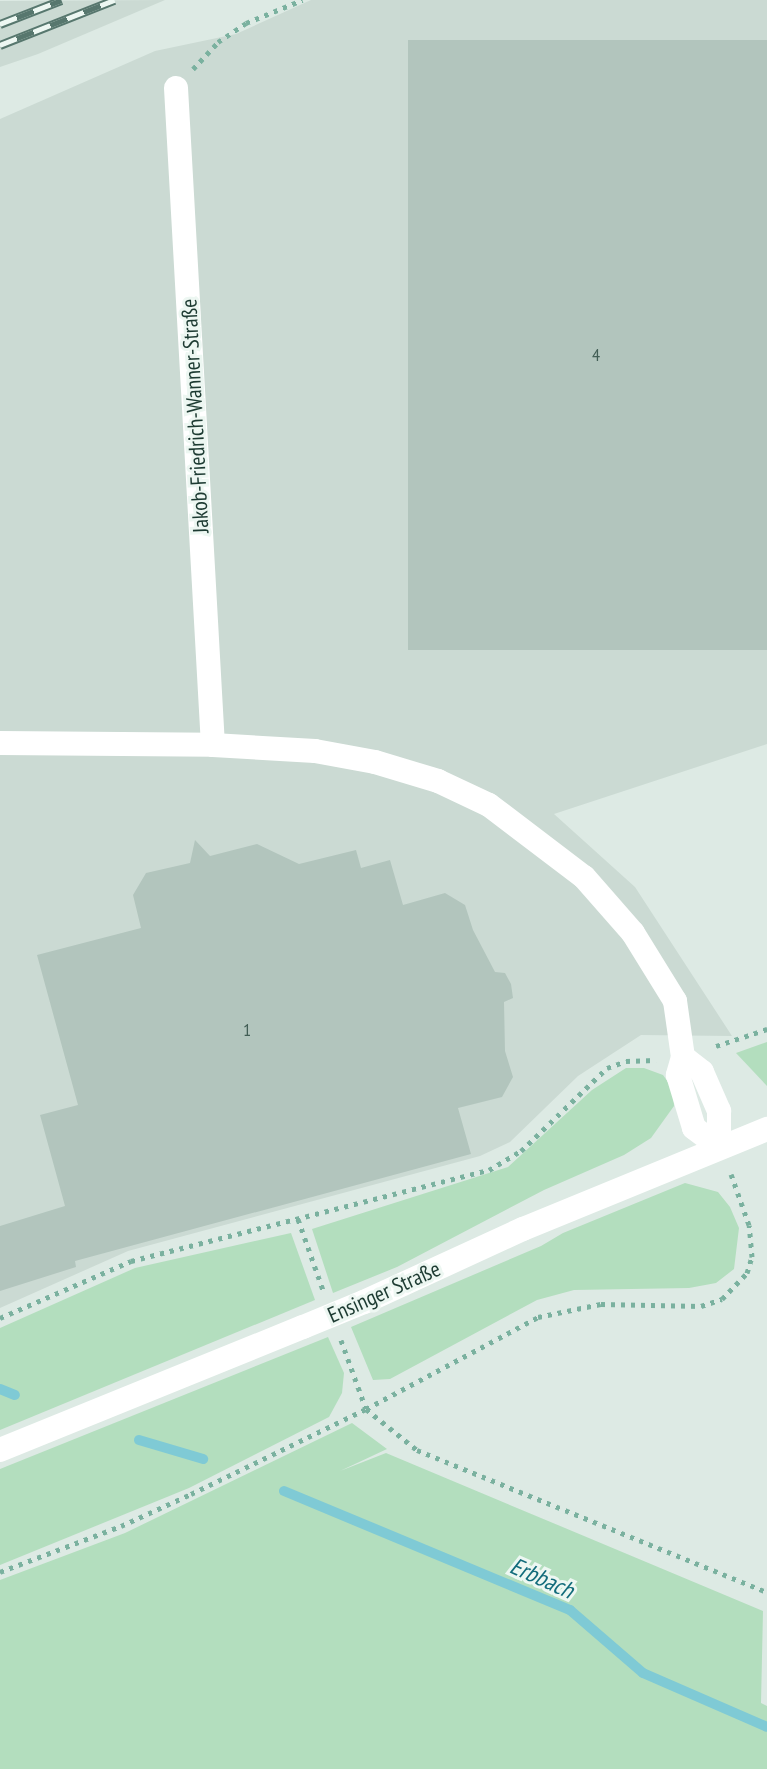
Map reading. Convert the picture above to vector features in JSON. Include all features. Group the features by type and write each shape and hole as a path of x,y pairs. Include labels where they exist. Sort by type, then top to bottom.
{"street":[{"name":"Jakob-Friedrich-Wanner-Straße","path":"176,88 213,745"},
{"path":"0,743 213,745 315,751 375,762 438,781 489,805 584,877 633,933 675,1001 683,1057 702,1072 719,1111 719,1147"},
{"name":"Ensinger Straße","path":"0,1450 364,1302 523,1229 767,1129"}],"path":[{"path":"176,88 218,42 246,23 302,0"},
{"path":"0,1318 131,1261 489,1170 521,1151 607,1068 626,1061 683,1057 767,1029"},
{"path":"0,1572 121,1526 366,1409 538,1317 601,1304 701,1306 722,1299 747,1273 752,1241 719,1147"},
{"path":"366,1409 417,1450 767,1592"}],"shaded area":[{"path":"165,0 38,54 0,67 0,1"},
{"path":"311,0 767,0 767,744 554,814 635,887 732,1036 641,1035 578,1076 510,1142 480,1156 128,1251 0,1308 0,119 155,51 236,34"}],"green space":[{"path":"767,1042 767,1086 736,1053"},
{"path":"626,1068 644,1068 663,1075 673,1089 674,1106 651,1138 624,1155 544,1190 397,1267 333,1293 312,1229 508,1167 592,1090"},
{"path":"685,1183 718,1192 730,1207 739,1228 734,1269 716,1283 689,1288 574,1290 537,1300 390,1379 373,1380 351,1327"},
{"path":"291,1233 315,1300 0,1430 0,1328 135,1268"},
{"path":"328,1337 344,1373 342,1393 329,1417 189,1488 0,1565 0,1469"},
{"path":"352,1423 387,1449 340,1471 386,1453 763,1611 761,1703 767,1706 767,1769 0,1769 0,1580 125,1533"}],"building":[{"path":"408,40 767,40 767,650 408,650"},
{"path":"195,840 210,856 257,844 299,864 356,850 361,868 390,860 403,905 445,893 465,905 473,930 495,972 505,973 511,984 513,998 504,1002 505,1051 513,1077 502,1097 458,1108 471,1154 75,1261 76,1267 0,1291 0,1226 65,1206 40,1115 78,1105 37,955 141,928 133,895 146,873 190,863"}],"waterway":[{"name":"Erbbach","path":"0,1389 15,1395"},
{"name":"Erbbach","path":"139,1440 203,1459"},
{"name":"Erbbach","path":"284,1491 570,1610 643,1673 767,1727"}],"railway":[{"path":"0,24 62,0"},
{"path":"0,45 114,0"}]}
